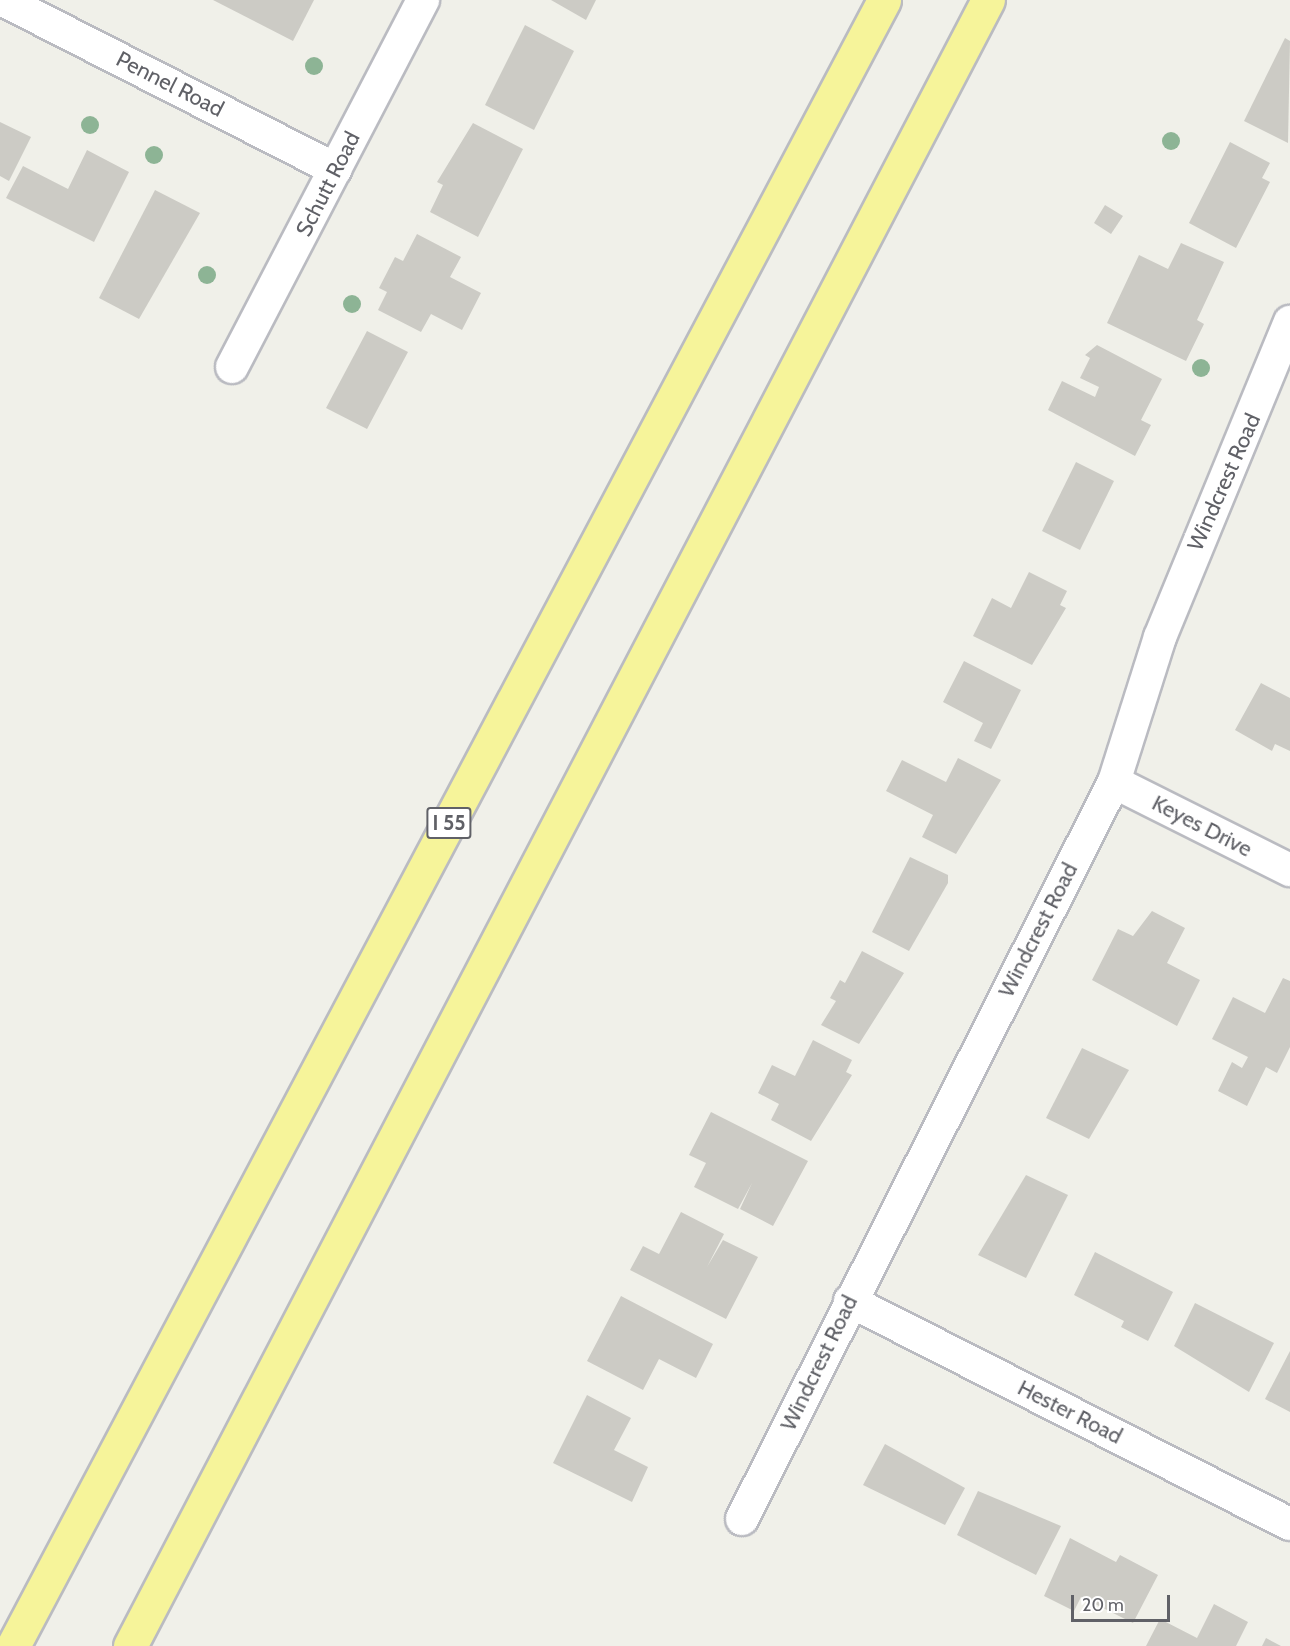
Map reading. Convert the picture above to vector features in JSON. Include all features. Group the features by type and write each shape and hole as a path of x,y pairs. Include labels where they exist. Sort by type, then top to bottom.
{"highway":[{"name":"I 55","path":"13,1646 884,0"},
{"path":"130,1646 988,0"}],"street":[{"name":"Pennel Road","path":"3,0 335,169"},
{"name":"Schutt Road","path":"232,368 423,0"},
{"name":"Windcrest Road","path":"742,1519 850,1301 1114,782 1160,637 1290,322"},
{"name":"Keyes Drive","path":"1114,782 1290,870"},
{"name":"Hester Road","path":"850,1301 1290,1524"}],"building":[{"path":"213,0 314,0 293,41"},
{"path":"551,0 596,0 586,20"},
{"path":"525,25 574,51 534,130 485,105"},
{"path":"1285,38 1290,41 1288,143 1244,121"},
{"path":"0,122 31,137 9,181 0,176"},
{"path":"473,123 523,149 478,237 430,212 443,185 437,182"},
{"path":"1230,142 1270,163 1262,178 1270,182 1236,248 1189,223"},
{"path":"87,150 129,172 94,242 6,198 23,166 68,189"},
{"path":"155,190 200,213 139,319 99,298"},
{"path":"1105,205 1123,216 1111,234 1094,223"},
{"path":"417,234 461,257 450,277 481,293 462,330 431,314 421,332 378,310 387,292 379,288 395,257 403,261"},
{"path":"1181,243 1224,262 1197,320 1204,324 1186,361 1107,323 1139,255 1168,269"},
{"path":"367,331 408,352 367,429 326,408"},
{"path":"1097,345 1162,379 1141,420 1151,425 1135,456 1048,410 1062,381 1095,397 1099,387 1080,378 1090,358 1085,355"},
{"path":"1076,462 1114,481 1080,550 1042,531"},
{"path":"1029,572 1067,591 1060,605 1066,608 1032,665 973,636 992,598 1011,608"},
{"path":"964,661 1021,690 991,749 974,741 983,723 943,702"},
{"path":"1261,683 1290,698 1290,751 1275,744 1272,751 1235,730"},
{"path":"958,758 1001,780 956,854 922,837 933,815 886,791 902,760 946,782"},
{"path":"910,857 948,875 948,883 909,951 872,932"},
{"path":"1152,911 1185,928 1167,963 1200,980 1177,1026 1092,980 1118,929 1133,936"},
{"path":"862,951 904,973 859,1044 821,1025 836,1001 830,998 840,980 845,983"},
{"path":"1283,978 1290,981 1290,1047 1277,1073 1266,1067 1247,1106 1218,1091 1232,1062 1242,1068 1248,1057 1212,1039 1233,997 1265,1013"},
{"path":"813,1040 852,1060 846,1072 852,1075 811,1141 771,1120 779,1104 758,1093 772,1065 795,1076"},
{"path":"1082,1048 1129,1070 1089,1139 1046,1118"},
{"path":"711,1112 808,1161 773,1226 740,1209 752,1183 738,1209 694,1187 706,1163 689,1155"},
{"path":"1026,1175 1068,1195 1026,1278 978,1255"},
{"path":"681,1212 724,1234 707,1267 723,1240 758,1257 726,1319 630,1270 643,1246 659,1254"},
{"path":"1095,1252 1173,1292 1148,1341 1121,1327 1124,1321 1074,1295"},
{"path":"621,1296 713,1344 696,1378 659,1359 643,1390 587,1361"},
{"path":"1195,1303 1274,1343 1249,1392 1174,1346"},
{"path":"1290,1351 1290,1412 1265,1399"},
{"path":"587,1395 631,1418 614,1450 648,1467 632,1502 553,1463"},
{"path":"885,1444 965,1488 945,1525 863,1485"},
{"path":"978,1491 1061,1526 1036,1575 957,1535"},
{"path":"1070,1538 1116,1562 1120,1555 1158,1575 1133,1623 1081,1597 1074,1611 1044,1596"},
{"path":"1214,1604 1248,1622 1236,1646 1146,1646 1160,1619 1197,1638"},
{"path":"1266,1638 1281,1646 1262,1646"}]}
